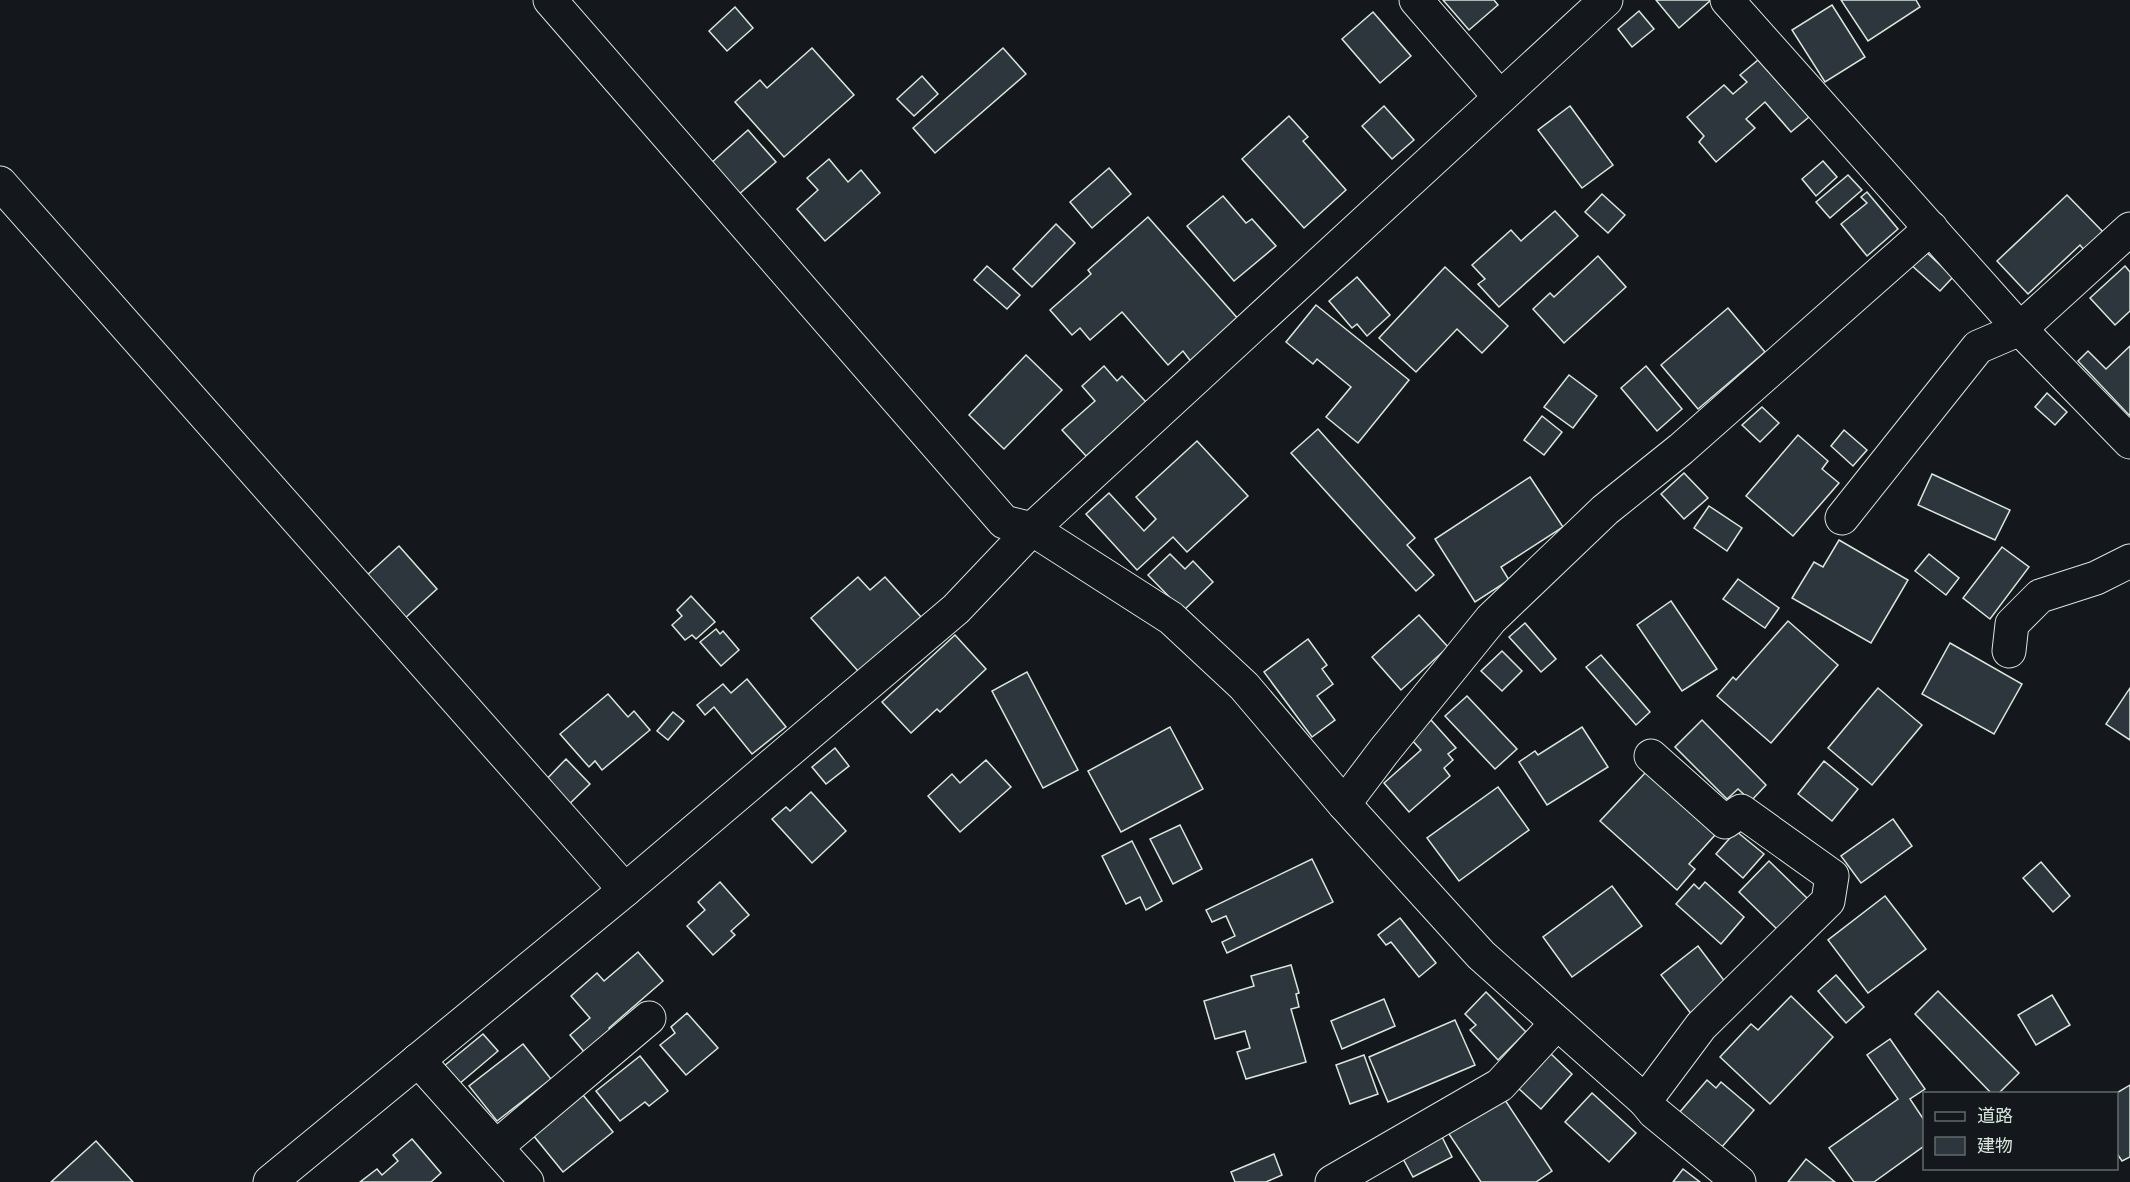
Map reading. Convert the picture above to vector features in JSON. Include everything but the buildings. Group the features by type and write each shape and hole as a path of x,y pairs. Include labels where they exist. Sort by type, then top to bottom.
{"street":[{"path":"550,0 1004,522 1032,529 1171,618 1244,686 1344,804 1481,955 1645,1101 1654,1112 1740,1182"},
{"path":"1416,0 1499,96"},
{"path":"270,1182 625,890 956,609 1032,529 1499,96 1606,0"},
{"path":"1727,0 2020,328 2130,442"},
{"path":"0,183 625,890"},
{"path":"1344,804 1491,619 1605,510 1707,426 1930,228"},
{"path":"1842,518 1978,347 2020,328 2130,229"},
{"path":"2009,651 2012,624 2040,596 2096,578 2130,561"},
{"path":"1645,1101 1701,1026 1828,901 1832,876 1741,811 1725,822 1651,756"},
{"path":"496,1147 649,1018"},
{"path":"1332,1182 1500,1085 1557,1023"},
{"path":"418,1060 527,1182"}]}
